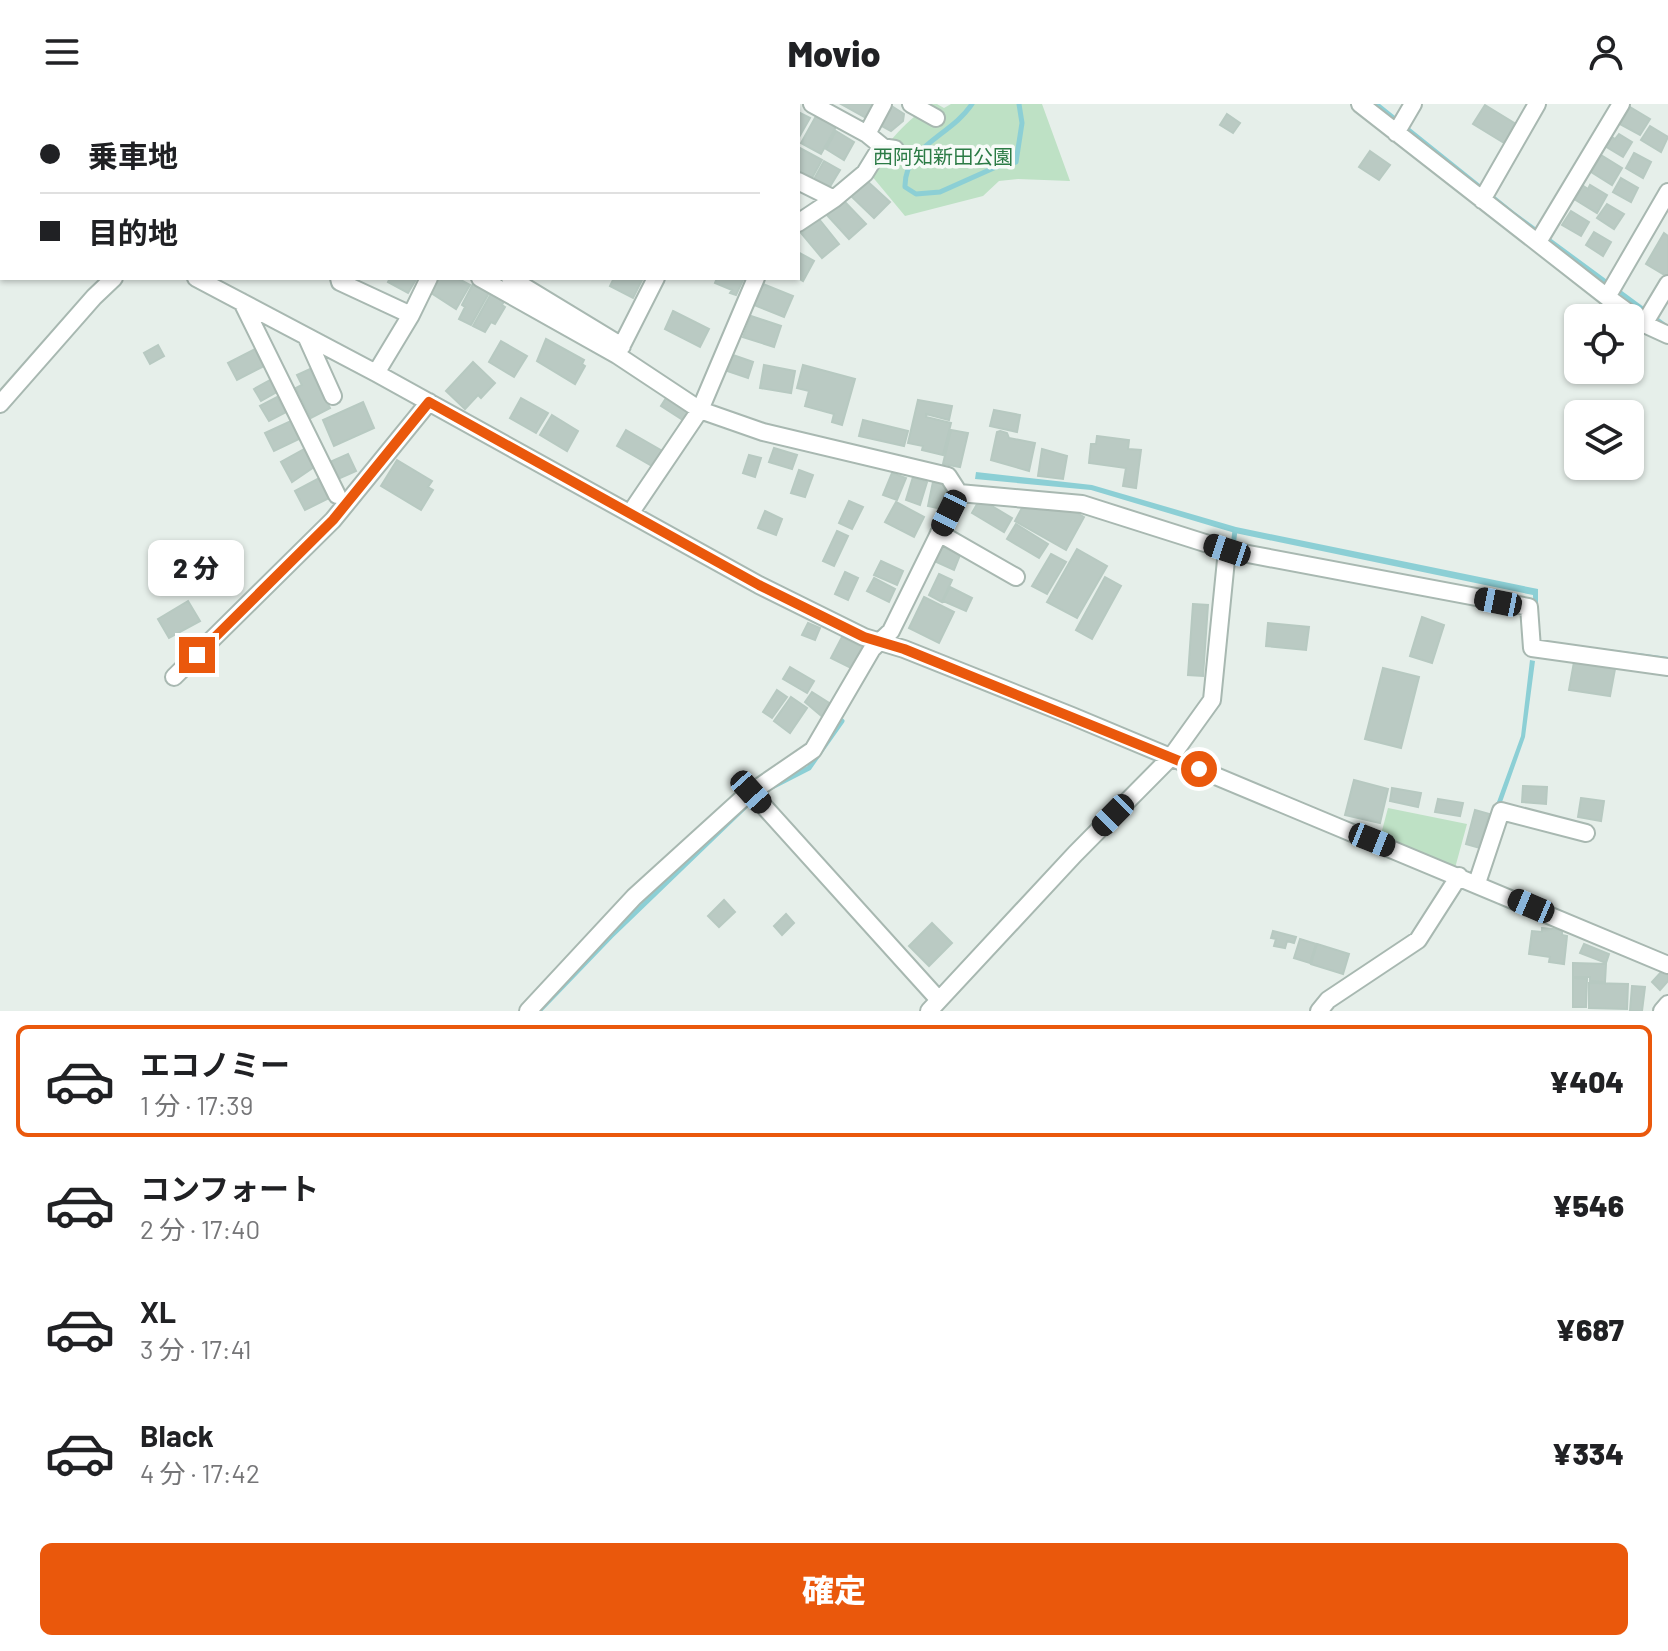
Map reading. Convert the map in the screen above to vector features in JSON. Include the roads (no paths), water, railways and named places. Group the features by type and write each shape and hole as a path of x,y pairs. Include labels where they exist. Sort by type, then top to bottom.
{"street":[{"path":"800,222 834,199 889,148 812,104"},
{"path":"867,134 883,104"},
{"path":"911,104 936,118"},
{"path":"1360,104 1482,199 1541,236 1607,297 1645,324 1668,335"},
{"path":"1482,199 1537,104"},
{"path":"1541,236 1621,104"},
{"path":"1397,132 1410,110"},
{"path":"800,182 834,199"},
{"path":"1607,297 1668,192"},
{"path":"0,404 112,280"},
{"path":"200,280 631,512 759,585 864,637 1171,757 1668,965"},
{"path":"340,280 411,315"},
{"path":"376,373 428,280"},
{"path":"484,280 620,351"},
{"path":"513,280 620,351 700,410 763,432 948,476 959,493"},
{"path":"620,351 655,280"},
{"path":"631,512 700,410 755,280"},
{"path":"1645,324 1668,284"},
{"path":"242,302 337,495"},
{"path":"306,336 333,396"},
{"path":"174,677 333,520 429,402"},
{"path":"528,1011 634,897 751,792 813,750 872,649 891,631 959,493"},
{"path":"959,493 1082,504 1227,550 1529,607 1532,648 1668,667"},
{"path":"939,533 1016,577"},
{"path":"751,792 934,1005 1171,757 1212,700 1227,550"},
{"path":"1477,883 1501,811 1586,833"},
{"path":"1319,1011 1328,1000 1418,940 1459,876"},
{"path":"1662,1011 1668,1004"}],"water":[{"path":"976,472 1092,485 1236,527 1538,589 1538,640 1668,657 1668,665 1534,644 1533,595 1235,533 1091,490 975,479"},
{"path":"1530,660 1535,661 1525,737 1478,870 1473,868 1521,736"}],"waterway":[{"path":"972,104 953,125 920,151 912,161 905,187 916,194 940,192 996,167 1016,162 1022,123 1019,104"},
{"path":"1376,104 1512,213 1664,325"},
{"path":"1233,547 1235,530"},
{"path":"772,787 809,768 842,721"},
{"path":"539,1011 611,936 750,802"}],"park label":[{"name":"西阿知新田公園","path":"943,157"}]}
